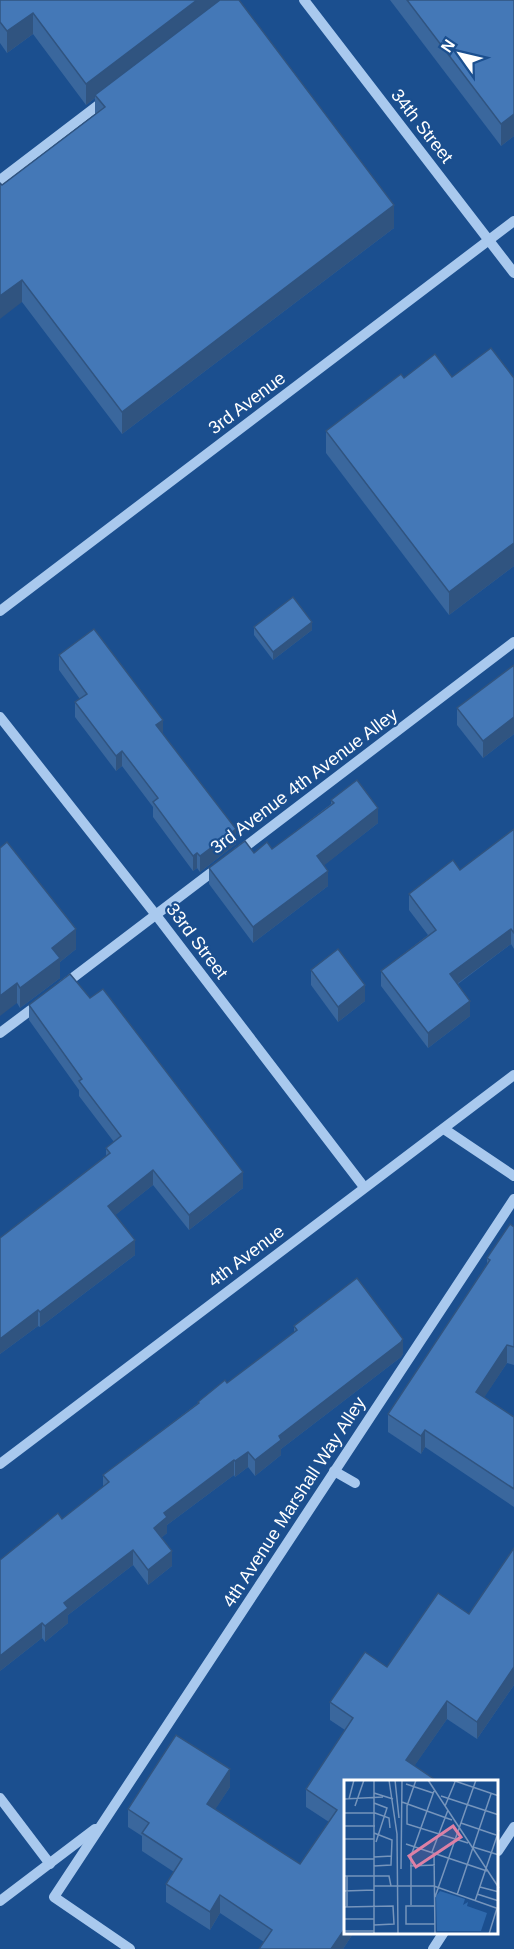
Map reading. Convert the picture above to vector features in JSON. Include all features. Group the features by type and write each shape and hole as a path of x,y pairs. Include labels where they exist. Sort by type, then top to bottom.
{"street":[{"name":"34th Street","path":"304,0 514,273"},
{"path":"0,180 112,95"},
{"name":"3rd Avenue","path":"0,611 514,221"},
{"name":"3rd Avenue 4th Avenue Alley","path":"0,1033 514,642"},
{"name":"33rd Street","path":"0,717 156,915 364,1187"},
{"name":"4th Avenue","path":"0,1464 514,1075"},
{"path":"444,1129 514,1176"},
{"name":"4th Avenue Marshall Way Alley","path":"130,1949 54,1897 514,1199"},
{"path":"334,1471 355,1483"},
{"path":"0,1798 50,1864"},
{"path":"0,1901 102,1824"},
{"path":"499,1850 514,1827"},
{"path":"433,1949 443,1934"}],"building":[{"path":"0,0 197,0 86,84 33,13 7,31 0,22"},
{"path":"220,0 239,0 394,205 122,412 22,280 0,296 0,183 2,185 105,107 95,95"},
{"path":"407,0 514,0 514,114 501,124"},
{"path":"491,348 514,378 514,543 449,592 326,431 401,374 404,378 435,354 452,377"},
{"path":"293,597 312,622 273,652 254,627"},
{"path":"94,629 163,720 156,725 236,829 200,856 197,853 193,856 153,802 158,798 122,751 116,756 75,702 87,694 59,655"},
{"path":"514,665 514,717 483,741 457,708"},
{"path":"357,780 378,808 317,856 328,871 253,927 209,868 245,841 254,853 267,842 272,849 334,803 331,800"},
{"path":"514,829 514,933 511,929 450,974 470,1001 428,1033 381,971 436,930 409,894 453,860 460,870"},
{"path":"7,842 76,929 52,948 60,958 20,988 17,983 0,996 0,848"},
{"path":"338,949 365,985 338,1007 311,970"},
{"path":"70,974 90,998 103,989 243,1172 189,1215 153,1170 108,1206 135,1240 40,1312 38,1310 0,1339 0,1238 110,1153 106,1148 121,1136 79,1081 82,1079 29,1005"},
{"path":"510,1224 514,1227 514,1347 507,1345 476,1392 514,1417 514,1489 425,1430 421,1436 388,1414 490,1260 487,1258"},
{"path":"357,1278 403,1339 401,1342 279,1436 281,1440 255,1460 248,1452 234,1460 164,1513 167,1517 154,1528 172,1551 148,1570 133,1550 64,1603 68,1608 45,1626 42,1623 0,1656 0,1560 58,1513 62,1519 109,1482 103,1475 199,1403 225,1380 227,1383 297,1330 294,1326"},
{"path":"514,1548 514,1667 477,1722 447,1701 406,1760 436,1780 344,1780 344,1930 331,1949 259,1949 272,1930 220,1895 210,1912 166,1884 182,1859 142,1833 149,1823 128,1809 176,1735 230,1769 207,1804 300,1864 337,1810 306,1789 353,1718 330,1702 365,1652 387,1667 438,1593 469,1614"}]}
